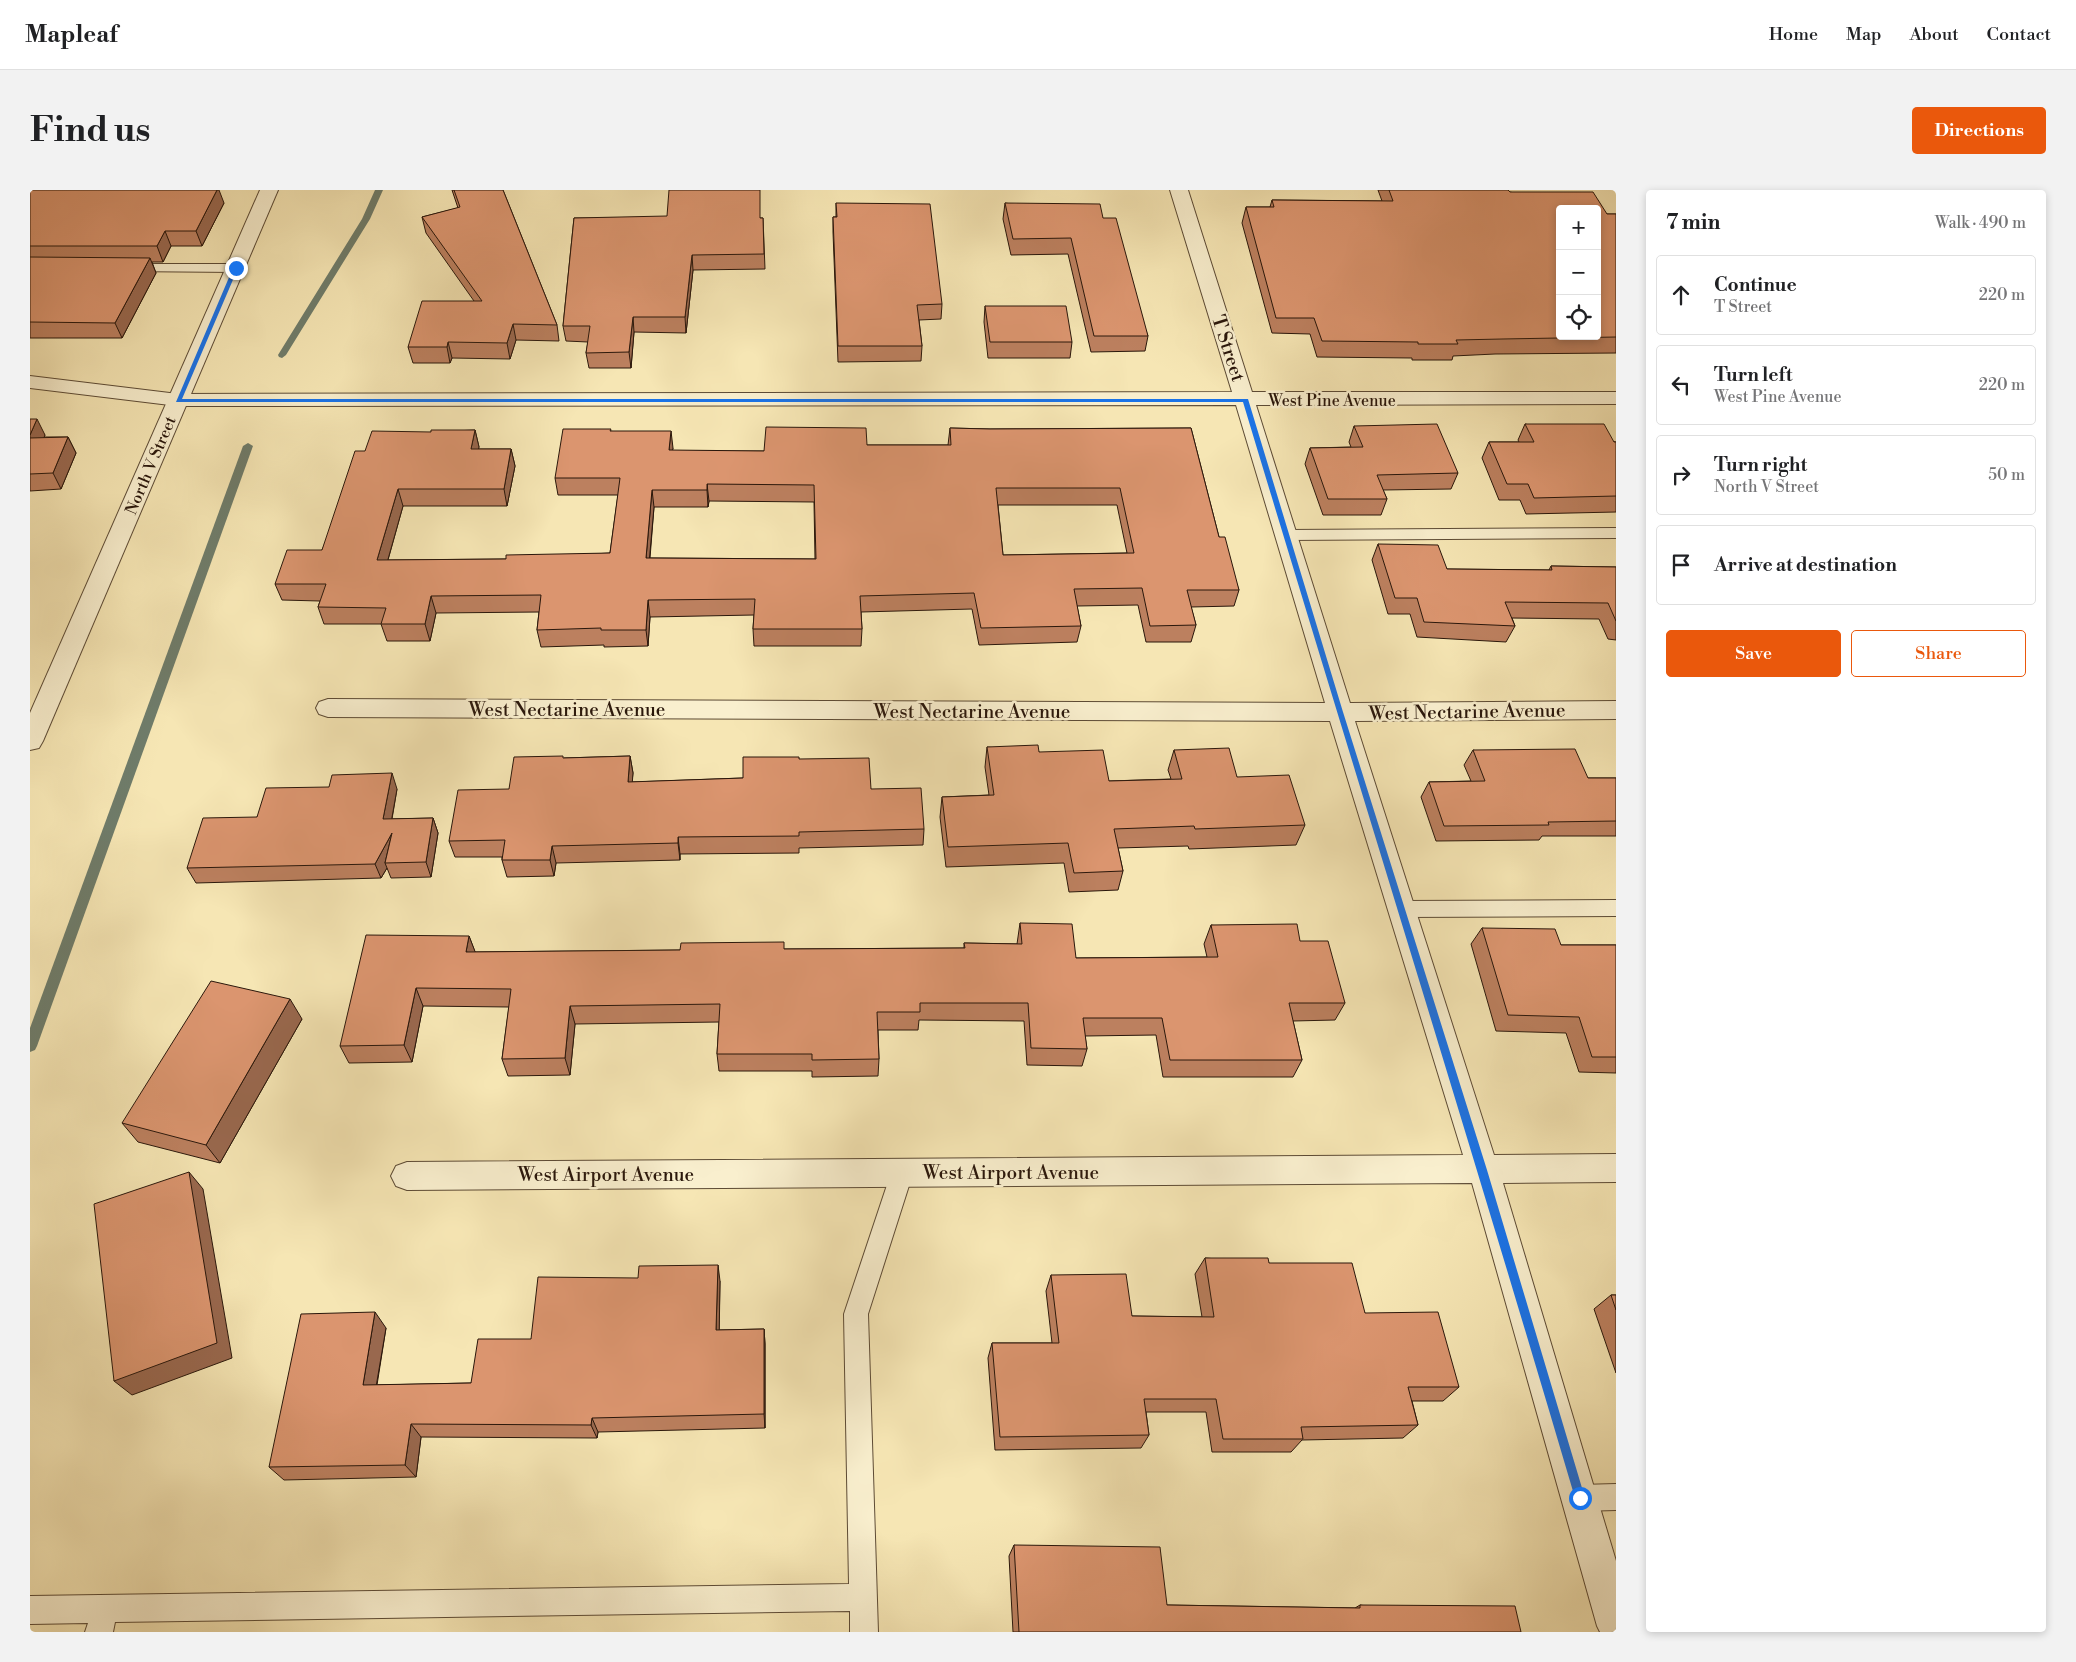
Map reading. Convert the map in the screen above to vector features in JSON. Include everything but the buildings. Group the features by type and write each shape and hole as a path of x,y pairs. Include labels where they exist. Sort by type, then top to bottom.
{"street":[{"name":"North V Street","path":"30,741 269,190"},
{"name":"T Street","path":"1178,190 1246,400 1340,712 1483,1170 1616,1626"},
{"name":"West Pine Avenue","path":"30,382 178,400 1616,398"},
{"name":"West Nectarine Avenue","path":"328,708 1340,712 1616,710"},
{"name":"West Airport Avenue","path":"407,1176 1616,1168"}],"lane":[{"path":"118,268 236,268"},
{"path":"1287,534 1616,533"},
{"path":"1401,910 1616,908"},
{"path":"864,1632 856,1314 902,1173"},
{"path":"1580,1498 1616,1497"},
{"path":"30,1610 102,1621 863,1597"}],"waterway":[{"path":"282,355 366,219 379,190"},
{"path":"30,1046 248,446"}],"route":[{"path":"236,268 178,400 1246,400 1340,712 1483,1170 1580,1498"}]}
